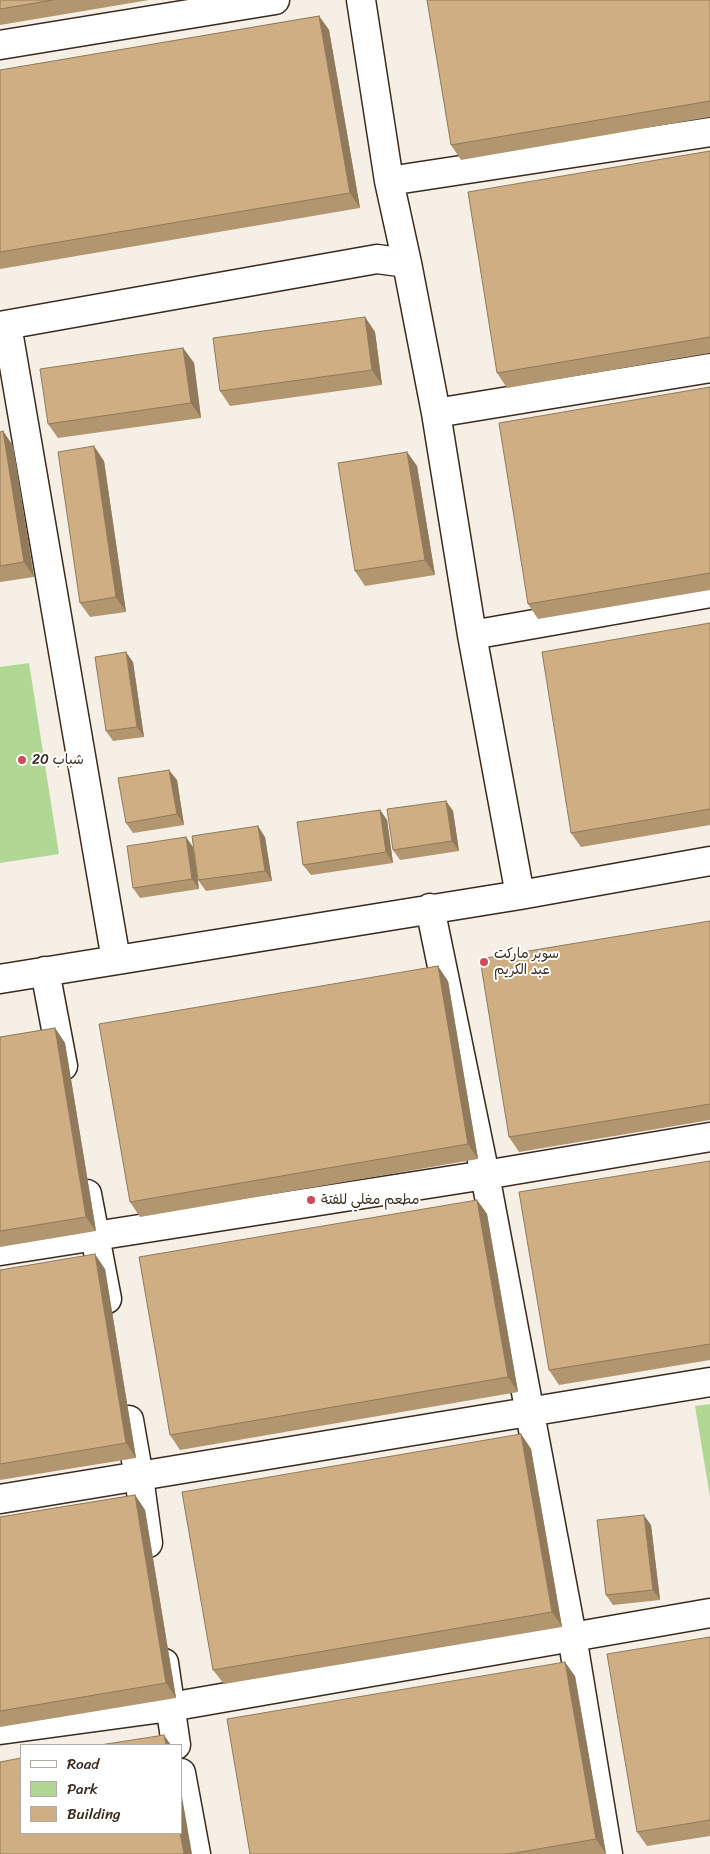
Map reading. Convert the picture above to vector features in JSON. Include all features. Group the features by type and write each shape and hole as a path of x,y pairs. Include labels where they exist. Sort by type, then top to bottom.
{"street":[{"path":"0,45 275,0"},
{"path":"361,0 389,181 436,413 472,635 520,894"},
{"path":"389,181 710,132"},
{"path":"116,960 4,326 377,259 407,263"},
{"path":"436,413 710,368"},
{"path":"472,635 710,593"},
{"path":"0,979 710,861"},
{"path":"430,908 485,1175 572,1636 608,1854"},
{"path":"45,972 68,1089"},
{"path":"0,1251 485,1175 710,1137"},
{"path":"82,1168 111,1323"},
{"path":"0,1499 710,1382"},
{"path":"125,1400 139,1477 150,1563"},
{"path":"0,1730 170,1707 710,1612"},
{"path":"161,1640 176,1744"},
{"path":"182,1777 196,1854"}],"green space":[{"name":"شباب 20","path":"29,663 59,854 0,863 0,667"},
{"path":"710,1404 710,1497 695,1406"}],"building":[{"path":"0,0 53,0 0,9"},
{"path":"427,0 710,0 710,101 451,145"},
{"path":"319,16 350,193 0,252 0,70"},
{"path":"710,151 710,337 497,373 468,192"},
{"path":"365,317 372,370 220,391 213,338"},
{"path":"183,348 191,403 48,424 40,369"},
{"path":"710,387 710,573 528,604 499,423"},
{"path":"3,431 24,562 0,566 0,432"},
{"path":"94,446 116,597 80,603 58,452"},
{"path":"407,452 425,560 355,571 338,463"},
{"path":"710,623 710,809 571,833 542,652"},
{"path":"126,652 137,727 106,731 95,657"},
{"path":"169,770 177,814 126,823 118,778"},
{"path":"446,801 452,841 393,850 387,809"},
{"path":"380,810 386,852 303,865 297,822"},
{"path":"258,826 265,871 198,880 192,836"},
{"path":"186,837 192,879 133,888 127,846"},
{"path":"710,921 710,1104 509,1137 480,959"},
{"path":"438,966 468,1144 130,1202 99,1024"},
{"path":"55,1028 86,1217 0,1231 0,1037"},
{"path":"710,1161 710,1344 549,1370 519,1192"},
{"path":"477,1200 508,1377 170,1435 139,1257"},
{"path":"95,1254 126,1443 0,1464 0,1270"},
{"path":"521,1434 552,1612 213,1670 182,1492"},
{"path":"135,1495 166,1683 0,1711 0,1517"},
{"path":"644,1515 653,1590 606,1595 597,1520"},
{"path":"710,1637 710,1820 637,1832 607,1654"},
{"path":"565,1662 596,1839 509,1854 250,1854 227,1719"},
{"path":"164,1735 166,1744 106,1744"},
{"path":"20,1758 20,1834 180,1834 184,1854 0,1854 0,1762"}],"place":[{"name":"شباب 20","path":"22,760"},
{"name":"سوبر ماركت عبد الكريم","path":"484,962"},
{"name":"مطعم مغلي للفتة","path":"311,1200"}]}
